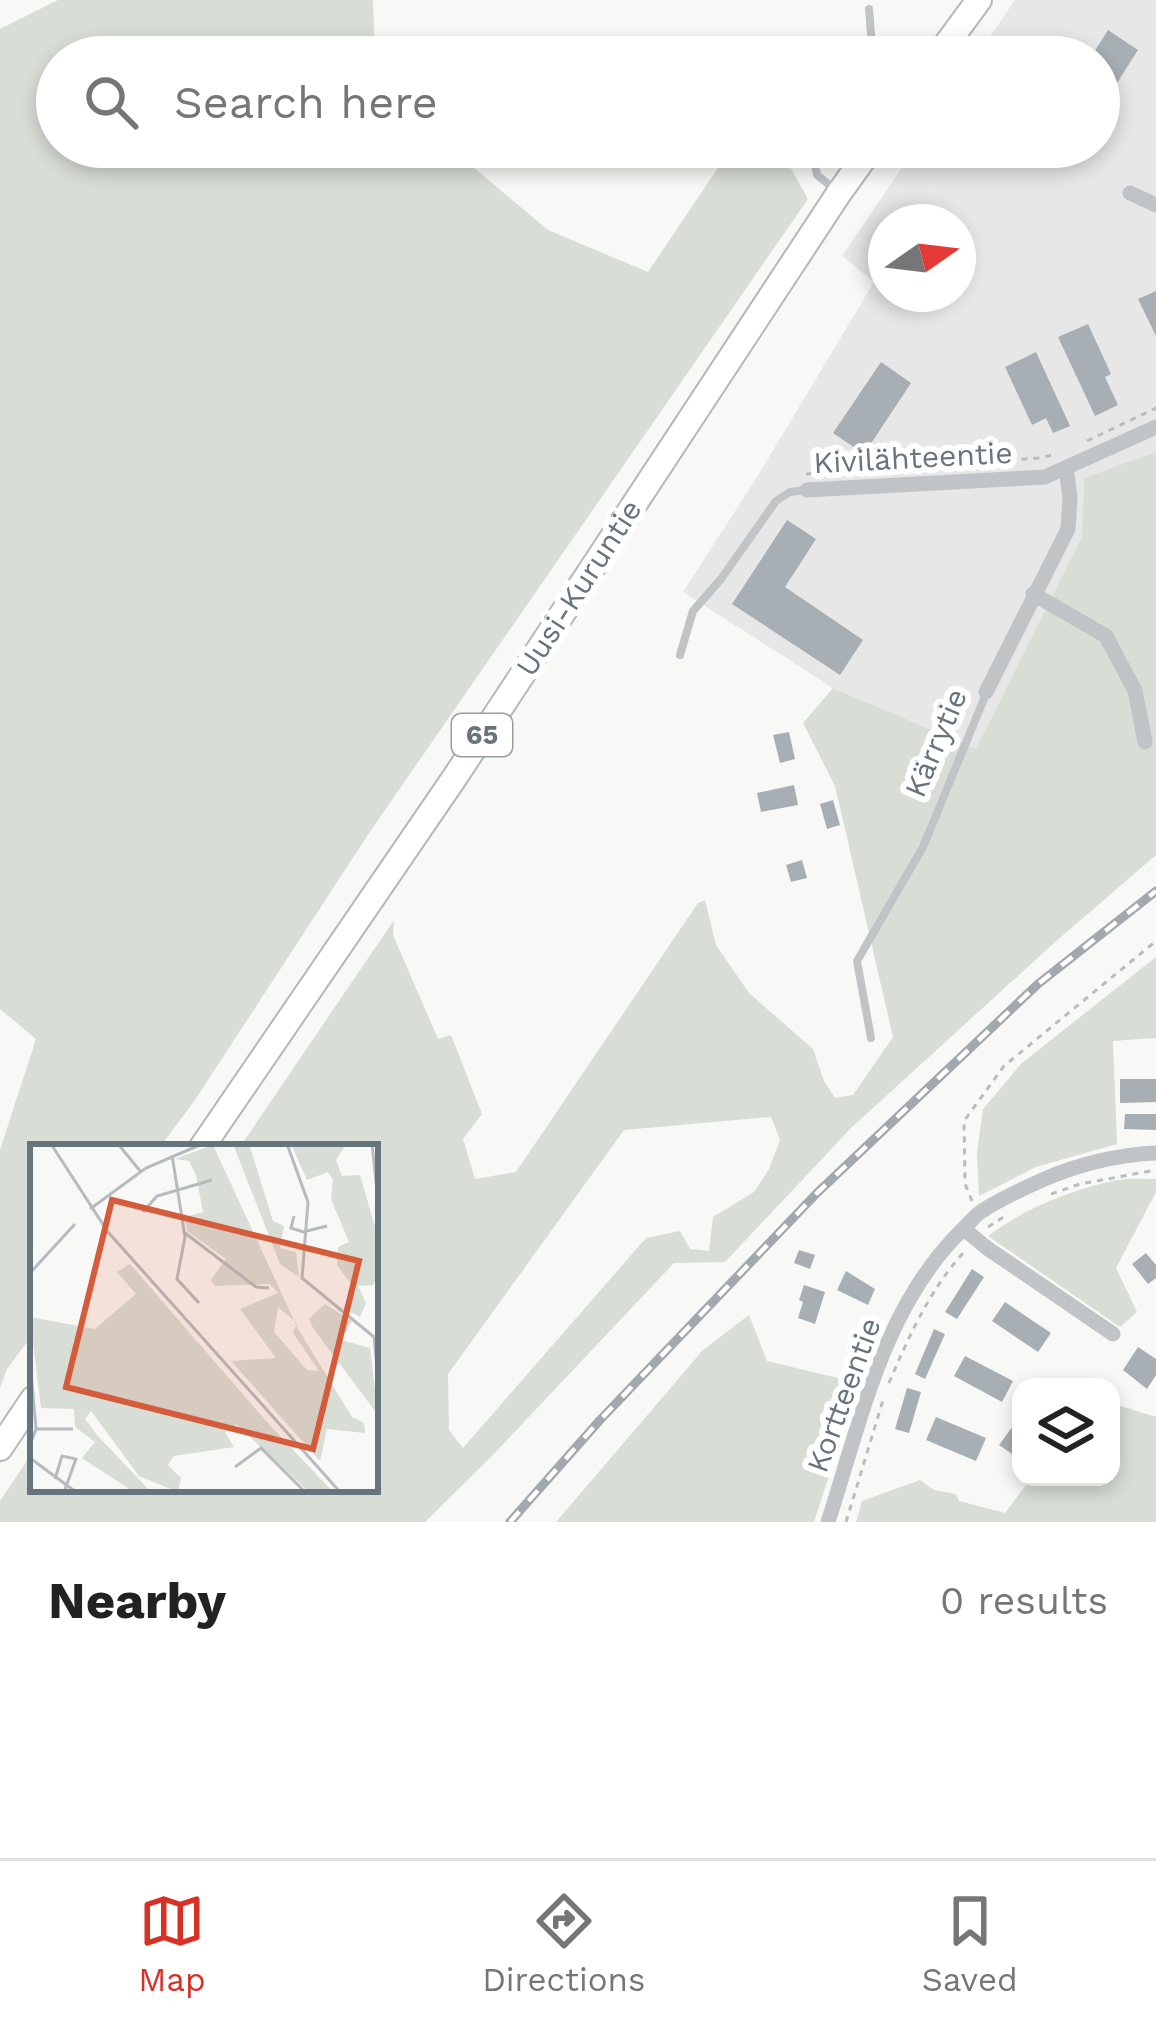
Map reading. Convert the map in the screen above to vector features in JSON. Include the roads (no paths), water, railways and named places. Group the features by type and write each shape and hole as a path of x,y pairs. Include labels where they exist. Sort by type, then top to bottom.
{"main road":[{"path":"952,36 979,0"},
{"name":"Uusi-Kuruntie","path":"204,1144 455,777 857,168"},
{"path":"0,1448 30,1403"}],"street":[{"path":"1130,193 1156,205"},
{"name":"Kivilähteentie","path":"807,482 1045,477 1062,461 1156,427"},
{"name":"Kärrytie","path":"986,692 1068,530 1070,498 1062,461"},
{"path":"1033,595 1106,636 1135,691 1145,742"},
{"name":"Kortteentie","path":"828,1522 882,1352 923,1276 947,1244 970,1233 978,1214 1014,1192 1070,1168 1123,1155 1156,1153"},
{"path":"970,1233 1113,1334"}],"lane":[{"path":"869,9 871,36"},
{"path":"816,168 817,175 839,193"},
{"name":"Kivilähteentie","path":"680,655 693,611 776,501 807,482"},
{"name":"Kärrytie","path":"871,1038 857,961 923,847 986,692"}],"railway":[{"path":"510,1522 600,1420 817,1193 1038,984 1156,891"}]}
